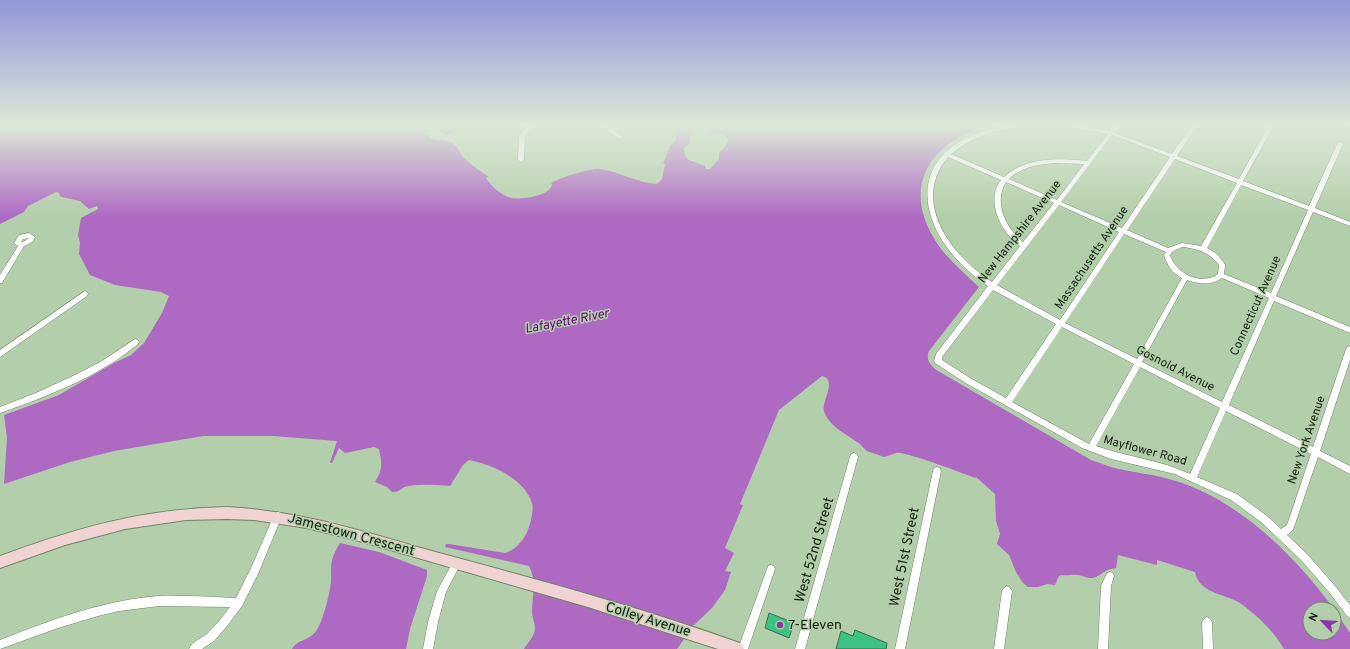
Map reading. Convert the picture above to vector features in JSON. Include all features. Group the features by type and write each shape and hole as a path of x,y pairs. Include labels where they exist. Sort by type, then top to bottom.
{"main road":[{"name":"Jamestown Crescent","path":"0,562 66,538 108,527 150,519 190,514 229,513 278,516 308,522 559,593"},
{"name":"Colley Avenue","path":"559,593 686,630 737,649"}],"street":[{"path":"945,156 935,170 930,186 930,204 935,221 947,242 964,263 992,286"},
{"path":"952,156 1169,251"},
{"name":"New Hampshire Avenue","path":"956,332 1093,156"},
{"name":"Massachusetts Avenue","path":"1008,402 1174,156"},
{"path":"1175,156 1350,224"},
{"path":"1203,249 1254,156"},
{"name":"Connecticut Avenue","path":"1193,477 1223,406 1335,156"},
{"path":"1024,246 1012,235 999,215 997,198 1000,188 1005,180 1020,169 1039,162 1061,160 1088,163"},
{"path":"0,281 3,273 22,244"},
{"path":"1182,245 1203,249 1213,255 1220,262 1223,269 1222,275 1219,278 1210,281 1199,280 1186,276 1172,266 1168,258 1169,251 1174,247 1182,245"},
{"path":"1222,275 1350,330"},
{"path":"1091,448 1186,276"},
{"name":"Gosnold Avenue","path":"992,286 1061,324 1350,470"},
{"path":"0,354 85,294"},
{"name":"Mayflower Road","path":"956,332 938,356 938,361 967,380 1091,448 1111,455 1176,471 1193,477 1234,497 1281,535 1317,571 1350,614"},
{"path":"0,410 34,398 68,383 112,358 135,342"},
{"name":"New York Avenue","path":"1281,535 1290,526 1350,349"},
{"name":"West 52nd Street","path":"800,649 854,457"},
{"name":"West 51st Street","path":"900,649 937,471"},
{"path":"194,649 204,643 224,623 239,603 278,516"},
{"path":"428,649 433,622 442,590 457,563"},
{"path":"743,649 771,569"},
{"path":"1103,649 1106,586 1110,576"},
{"path":"999,649 1007,591"},
{"path":"0,645 45,626 125,606 159,601 239,603"},
{"path":"1207,622 1208,649"}],"water":[{"name":"Lafayette River","path":"0,156 463,156 489,177 486,178 491,184 507,197 528,198 547,192 551,188 551,183 555,181 595,169 606,170 642,182 657,184 662,179 665,164 663,163 666,156 685,156 689,160 705,166 706,169 710,169 719,159 719,156 936,156 927,169 922,184 921,202 925,220 939,247 979,287 929,351 928,360 933,367 1091,460 1127,471 1176,481 1200,490 1244,516 1284,550 1302,569 1328,601 1302,601 1302,641 1342,641 1342,621 1350,633 1350,649 1284,649 1276,637 1256,615 1244,606 1203,586 1198,580 1195,572 1157,560 1157,565 1118,555 1116,568 1107,570 1094,578 1080,575 1062,575 1059,576 1055,585 1047,584 1038,587 1028,587 1023,583 1016,572 1009,555 997,544 1000,534 996,521 995,494 976,477 975,478 901,453 884,457 867,451 860,444 834,426 826,417 824,407 829,381 827,378 822,376 779,410 740,504 743,505 725,548 734,553 725,571 731,572 725,590 712,608 694,625 677,649 524,649 535,631 532,612 534,589 533,577 529,566 445,547 446,544 449,544 505,553 509,552 520,543 529,527 533,506 528,494 515,480 506,474 478,462 469,460 463,465 450,486 414,485 392,492 387,487 375,482 381,470 381,462 379,449 374,447 345,453 339,448 332,463 330,463 337,441 273,436 203,436 114,451 70,462 4,484 7,438 4,415 59,395 114,363 131,355 144,343 162,313 169,296 161,292 115,285 90,275 79,254 80,243 78,235 81,218 98,209 97,206 89,209 80,201 62,197 56,192 28,206 24,212 0,224"},
{"path":"340,543 379,552 427,570 427,576 410,629 406,649 292,649 298,643 309,638 319,626 325,611 329,592 331,565 334,554"}],"building":[{"name":"7-Eleven","path":"769,613 794,623 789,638 765,628"},
{"path":"855,630 887,643 886,649 836,649 841,631 853,636"}],"place":[{"name":"7-Eleven","path":"780,625"}]}
